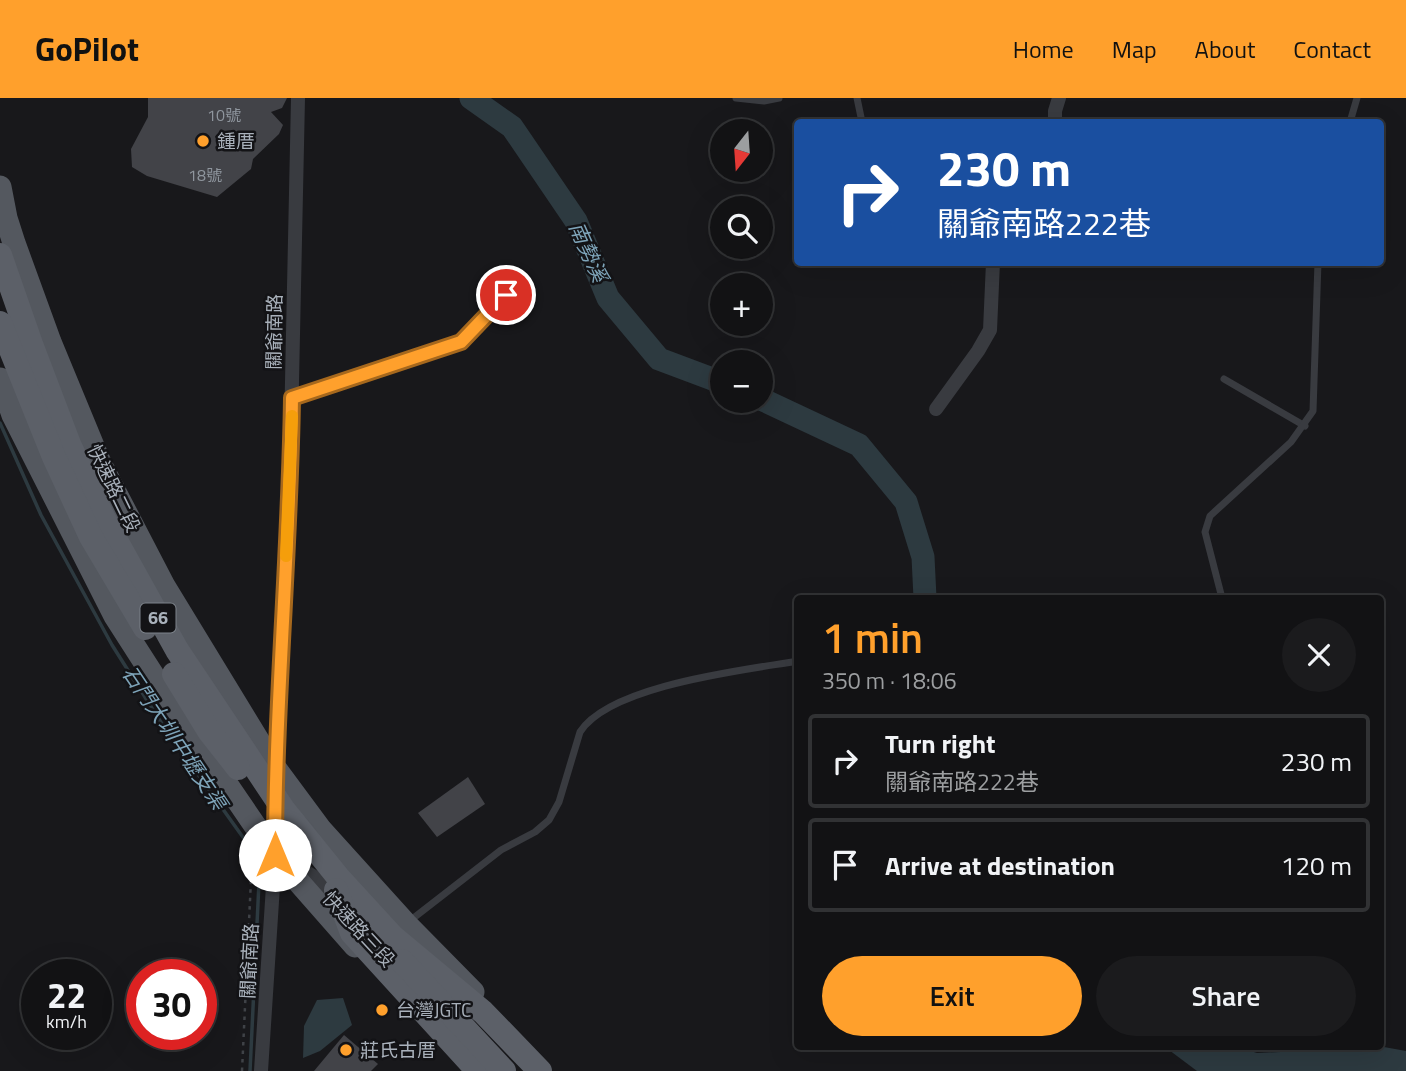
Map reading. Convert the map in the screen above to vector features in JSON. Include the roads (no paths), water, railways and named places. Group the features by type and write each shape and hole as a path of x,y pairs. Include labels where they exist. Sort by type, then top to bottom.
{"highway":[{"name":"66","path":"0,255 69,444 103,517 177,650 283,809 386,939"},
{"name":"66","path":"0,323 54,457 91,537 209,731 336,890 504,1071"},
{"path":"336,890 352,933 478,1071"},
{"path":"386,939 484,1013 540,1071"}],"main road":[{"name":"快速路二段","path":"0,187 6,218 31,296 100,463 164,586 275,768"},
{"name":"66","path":"0,379 10,416 115,616 275,855"},
{"name":"快速路三段","path":"275,768 321,830 375,890 386,939 466,1071"},
{"name":"快速路三段","path":"275,855 553,1071"}],"street":[{"name":"關爺南路","path":"261,1071 275,855 275,768 290,476 298,98"},
{"path":"1055,119 1059,98"},
{"path":"936,409 990,330 993,266"},
{"path":"292,398 461,342 506,295"},
{"name":"快速路三段","path":"386,939 490,1071"},
{"name":"快速路三段","path":"386,939 529,1071"}],"lane":[{"path":"736,98 764,101 779,98"},
{"path":"857,98 861,119"},
{"path":"1351,119 1357,98"},
{"path":"1221,595 1205,532 1210,516 1291,442 1313,411 1318,266"},
{"path":"1224,379 1304,426"},
{"path":"386,939 500,849 535,832 549,820 559,802 580,732 586,722 619,702 644,692 794,662"}],"waterway":[{"name":"南勢溪","path":"471,98 512,127 576,221 608,298 659,359 710,378"},
{"name":"南勢溪","path":"773,405 859,445 906,502 923,557 925,595"},
{"name":"石門大圳中壢支渠","path":"0,423 41,515 112,645 162,724 260,861 250,1071"}],"place":[{"name":"鍾厝","path":"203,141"},
{"name":"台灣JGTC","path":"382,1010"},
{"name":"莊氏古厝","path":"346,1050"}]}
